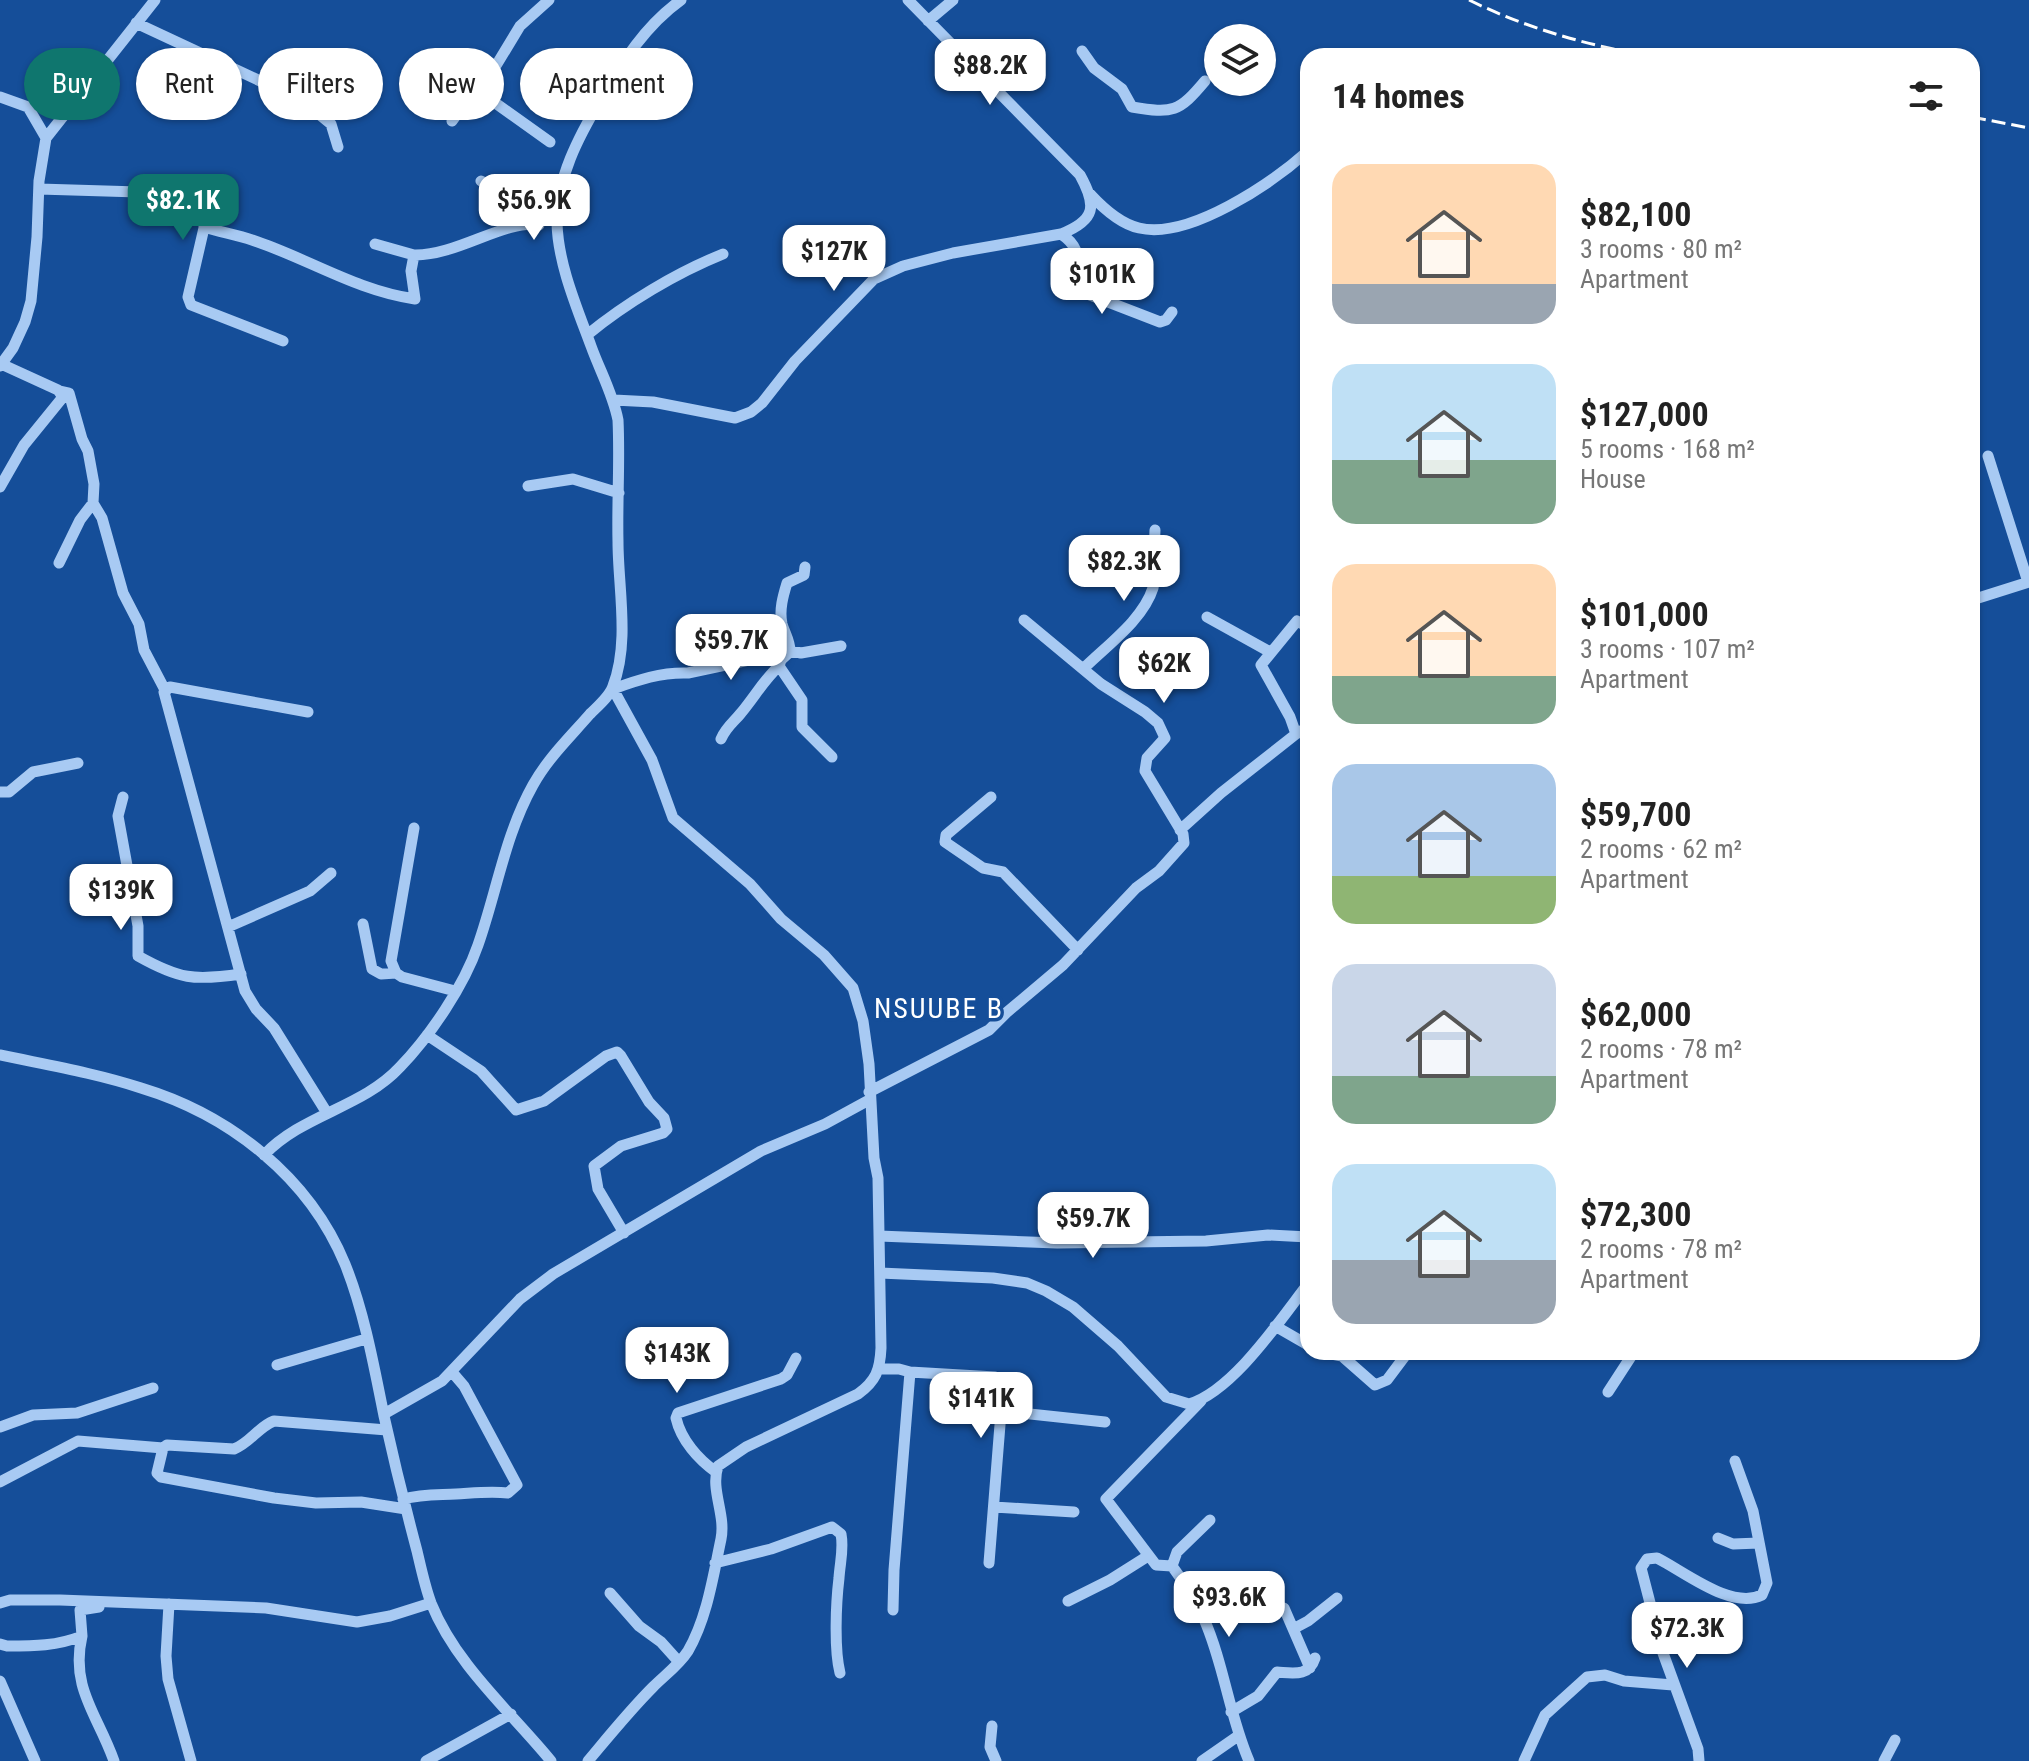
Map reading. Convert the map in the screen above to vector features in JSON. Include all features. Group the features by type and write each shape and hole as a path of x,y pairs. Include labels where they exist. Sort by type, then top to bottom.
{"street":[{"path":"155,0 46,138 31,301 13,348 0,365 69,393 88,451 94,484 93,503 102,518 123,593 139,624 144,650 165,690 164,697 249,1000 274,1028 327,1113"},
{"path":"504,55 520,26 549,0"},
{"path":"588,1761 633,1708 679,1662 697,1632 707,1603 723,1521 715,1482 722,1462 746,1447 858,1394 870,1386 879,1369 878,1178 863,1021 853,988 824,955 781,919 750,884 673,818 652,760 613,689 622,616 618,543 618,420 614,400 587,335 566,271 558,234 558,209 569,158 594,111 642,36 681,0"},
{"path":"908,0 1049,141 1080,175 1089,193 1103,209 1136,228 1166,228 1227,209 1300,158"},
{"path":"928,21 953,0"},
{"path":"136,23 303,101 331,124 338,147"},
{"path":"1082,51 1094,68 1122,89 1132,107 1172,110 1189,100 1204,82"},
{"path":"1,98 28,107 46,138"},
{"path":"504,109 550,142"},
{"path":"481,181 499,189 539,225 558,234"},
{"path":"39,189 199,193 209,197 188,297 191,305 283,341"},
{"path":"614,400 653,402 735,418 743,416 762,403 795,361 874,279 903,266 953,253 1075,229 1092,208 1089,193"},
{"path":"375,244 414,255 431,255 519,225 539,225"},
{"path":"204,227 254,241 376,291 415,299 411,271 414,255"},
{"path":"1061,234 1077,250 1085,293 1160,322 1172,312"},
{"path":"587,335 626,305 695,265 723,254"},
{"path":"0,487 24,445 61,400 60,391"},
{"path":"1980,597 2029,582 1988,456"},
{"path":"528,486 573,479 619,493"},
{"path":"59,563 80,520 93,503"},
{"path":"1083,669 1127,626 1148,598 1154,579 1155,530"},
{"path":"791,651 782,624 783,595 787,583 804,575 805,567"},
{"path":"1207,617 1270,652"},
{"path":"384,1414 430,1389 452,1372 489,1330 536,1286 761,1151 825,1124 912,1068 981,1037 1063,965 1136,888 1159,871 1182,846 1184,840 1180,830 1145,771 1147,758 1163,741 1164,731 1145,712 1083,669 1024,620"},
{"path":"1296,734 1261,665 1297,621 1300,623"},
{"path":"264,1155 287,1133 358,1099 381,1083 397,1071 427,1035 478,947 508,840 533,785 550,759 613,689 645,678 736,664 791,651 801,653 841,646"},
{"path":"721,739 725,729 791,651"},
{"path":"779,666 802,700 802,727 832,757"},
{"path":"165,690 170,687 308,712"},
{"path":"1180,830 1221,793 1300,732"},
{"path":"0,792 9,792 33,772 78,763"},
{"path":"123,797 118,816 138,926 138,956 170,974 188,977 241,974"},
{"path":"991,797 946,835 945,842 983,868 1003,872 1078,950"},
{"path":"396,973 391,953 414,828"},
{"path":"228,927 310,891 331,873"},
{"path":"363,924 372,969 381,974 396,973 455,991"},
{"path":"427,1035 481,1071 516,1110 544,1101 606,1056 617,1052 621,1056 649,1102 664,1118 667,1129 621,1146 594,1166 598,1189 624,1233"},
{"path":"0,1055 104,1078 177,1100 208,1116 290,1176 322,1219 345,1265 431,1603 450,1640 470,1668 551,1761"},
{"path":"879,1236 1057,1243 1206,1241 1268,1235 1300,1237"},
{"path":"880,1273 993,1278 1027,1283 1073,1307 1118,1346 1166,1397 1189,1404 1215,1392 1257,1348 1300,1294"},
{"path":"1275,1326 1300,1340"},
{"path":"277,1365 366,1339"},
{"path":"716,1472 695,1454 677,1425 678,1413 781,1379 791,1370 796,1358"},
{"path":"1347,1360 1375,1385 1387,1380 1402,1360"},
{"path":"1608,1392 1629,1360"},
{"path":"879,1369 995,1377 1003,1387 989,1563"},
{"path":"163,1448 157,1470 161,1477 274,1498 316,1503 404,1504 431,1493 508,1493 517,1485 464,1386 452,1372"},
{"path":"893,1610 910,1372"},
{"path":"0,1427 33,1415 77,1413 153,1388"},
{"path":"1172,1566 1156,1565 1106,1499 1201,1400"},
{"path":"1001,1411 1105,1422"},
{"path":"0,1482 78,1441 163,1448 171,1444 234,1449 242,1446 264,1425 281,1420 387,1430"},
{"path":"1699,1761 1698,1749 1673,1685 1641,1572 1643,1562 1657,1558 1725,1595 1757,1597 1765,1591 1767,1583 1753,1511 1735,1461"},
{"path":"994,1507 1074,1512"},
{"path":"1172,1566 1177,1552 1210,1520"},
{"path":"715,1563 771,1549 832,1527 841,1534 844,1547 837,1617 837,1663 840,1673"},
{"path":"1718,1538 1733,1544 1759,1543"},
{"path":"1068,1601 1148,1556"},
{"path":"1172,1566 1193,1596 1209,1631 1238,1736 1249,1761"},
{"path":"610,1593 639,1626 661,1642 679,1662"},
{"path":"1293,1629 1337,1598"},
{"path":"0,1603 10,1600 266,1608 357,1622 431,1603"},
{"path":"114,1761 105,1734 88,1705 79,1674 77,1664 82,1636 80,1610 123,1604"},
{"path":"169,1604 168,1679 191,1761"},
{"path":"1231,1712 1258,1696 1277,1672 1301,1674 1312,1663 1284,1608"},
{"path":"0,1644 53,1645 82,1636"},
{"path":"1524,1761 1545,1715 1587,1677 1605,1675 1624,1681 1673,1685"},
{"path":"0,1681 35,1761"},
{"path":"426,1761 511,1714"},
{"path":"992,1726 990,1747 996,1761"},
{"path":"1202,1761 1238,1736"},
{"path":"1884,1761 1895,1740"}],"railway":[{"path":"1469,0 1512,19 1607,48"},
{"path":"1980,119 2029,128"}],"district":[{"name":"NSUUBE B","path":"939,1008"}]}
